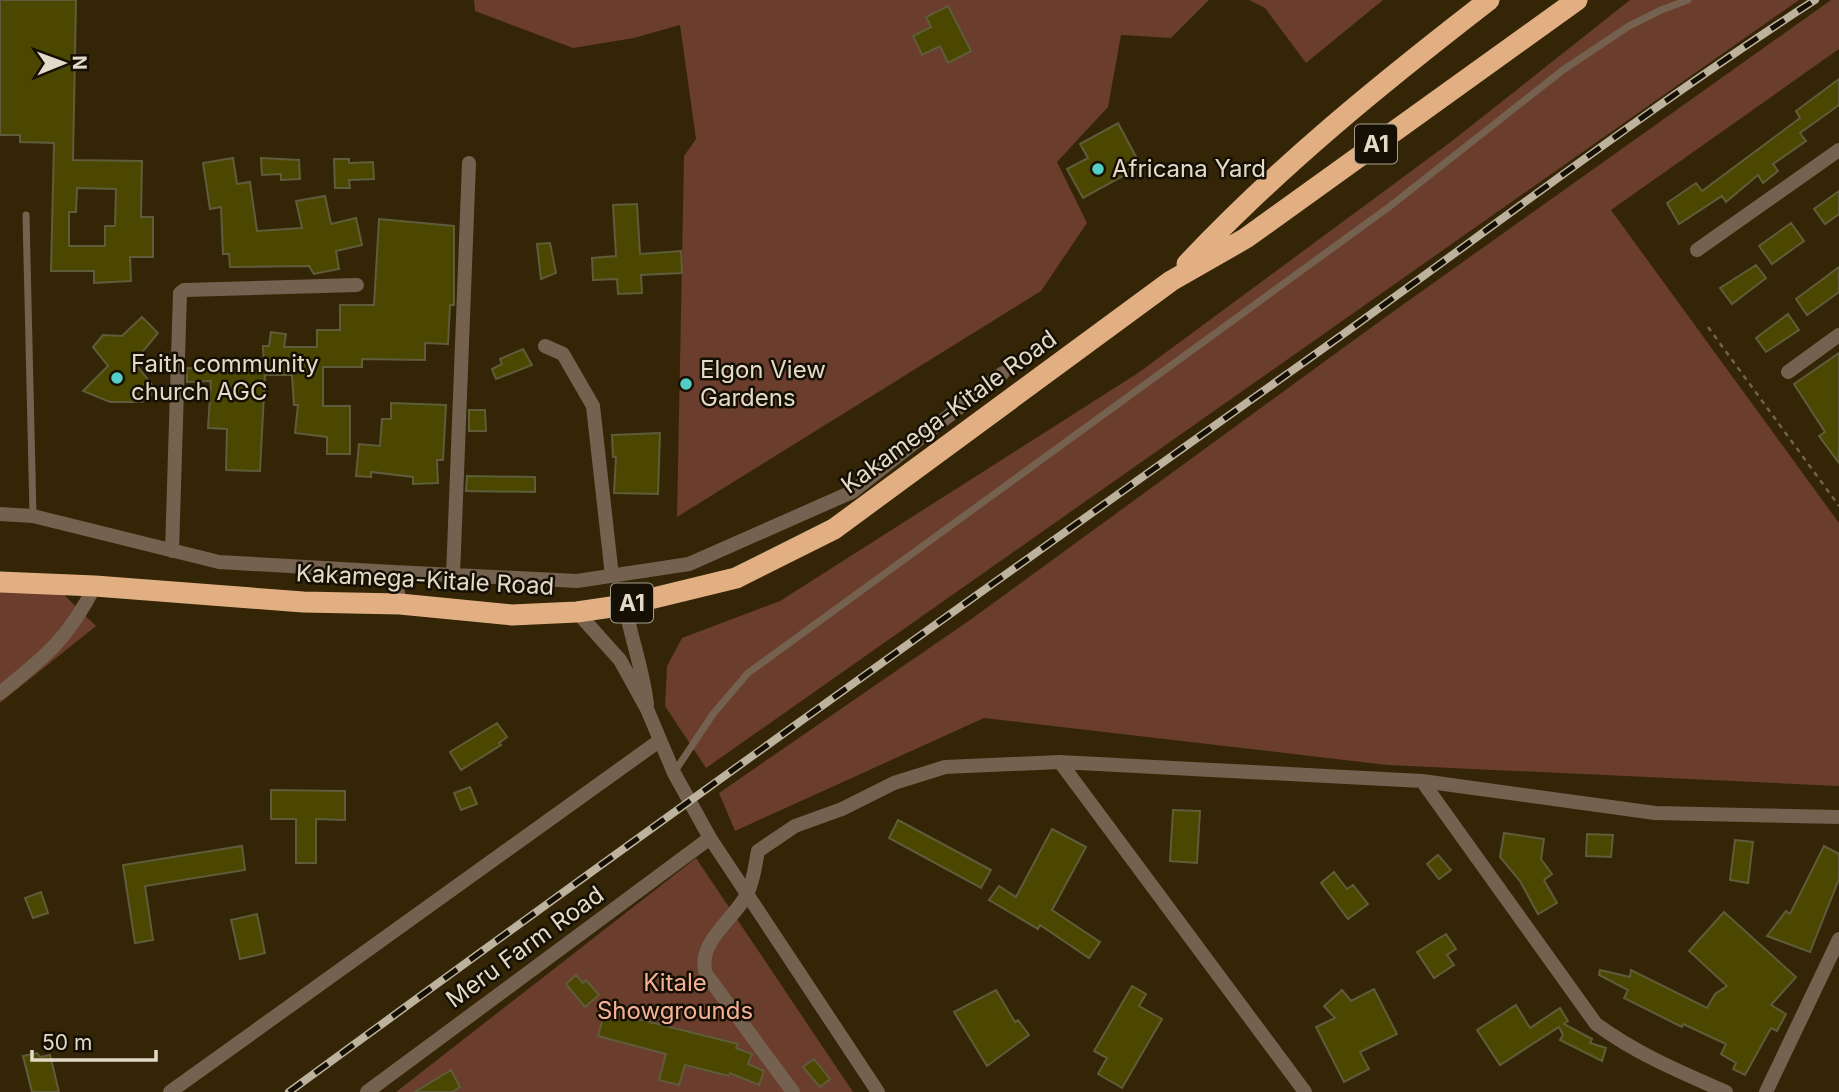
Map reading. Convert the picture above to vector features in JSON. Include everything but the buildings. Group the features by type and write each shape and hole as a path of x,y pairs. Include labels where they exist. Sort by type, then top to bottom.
{"highway":[{"name":"Kakamega-Kitale Road","path":"1171,281 1232,216 1367,95 1489,0"},
{"name":"Kakamega-Kitale Road","path":"0,582 95,586 303,602 400,604 512,615 577,612 625,605 736,578 834,528 1171,281 1245,238 1577,0"}],"street":[{"path":"1697,250 1839,150"},
{"path":"453,576 469,163"},
{"path":"173,551 180,293 184,289 357,285"},
{"path":"1788,372 1839,335"},
{"path":"545,346 563,354 593,406 612,576"},
{"path":"0,514 33,516 219,562 578,581 689,564 852,492 1003,373"},
{"path":"394,572 400,604"},
{"path":"0,693 49,653 76,623 95,586"},
{"path":"625,605 629,628 641,662 647,709"},
{"path":"577,612 620,660 647,709 674,773 710,838 878,1092"},
{"path":"170,1092 659,741"},
{"path":"1060,762 1305,1092"},
{"path":"793,1092 706,974 703,963 705,952 747,894 758,851 795,826 842,808 894,783 945,768 1060,762 1422,781 1655,813 1839,817"},
{"path":"1422,781 1596,1024 1625,1046 1726,1092"},
{"name":"Meru Farm Road","path":"367,1092 710,838"},
{"path":"1766,1092 1839,939"}],"lane":[{"path":"674,773 713,714 748,673 1389,207 1563,70 1629,26 1688,0"},
{"path":"26,215 33,516"}],"path":[{"path":"1708,327 1839,506"}],"green space":[{"path":"474,0 1209,0 1171,38 1121,35 1108,107 1057,162 1087,223 1041,291 677,517 684,156 696,139 680,25 634,38 573,48 475,11"},
{"path":"1249,0 1383,0 1306,63 1265,8"},
{"path":"1630,0 1799,0 706,768 665,706 667,666 682,638 780,601 1138,373 1452,141"},
{"path":"1831,0 1839,0 1839,49 1611,210 1839,523 1839,786 1387,765 984,718 735,831 719,793 970,620 1387,316"},
{"path":"0,592 63,594 96,626 0,703"},
{"name":"Kitale Showgrounds","path":"696,858 853,1092 396,1092"}],"railway":[{"path":"289,1092 1622,132 1815,0"}],"place":[{"name":"Africana Yard","path":"1098,169"},
{"name":"Faith community church AGC","path":"117,378"},
{"name":"Elgon View Gardens","path":"686,384"}]}
